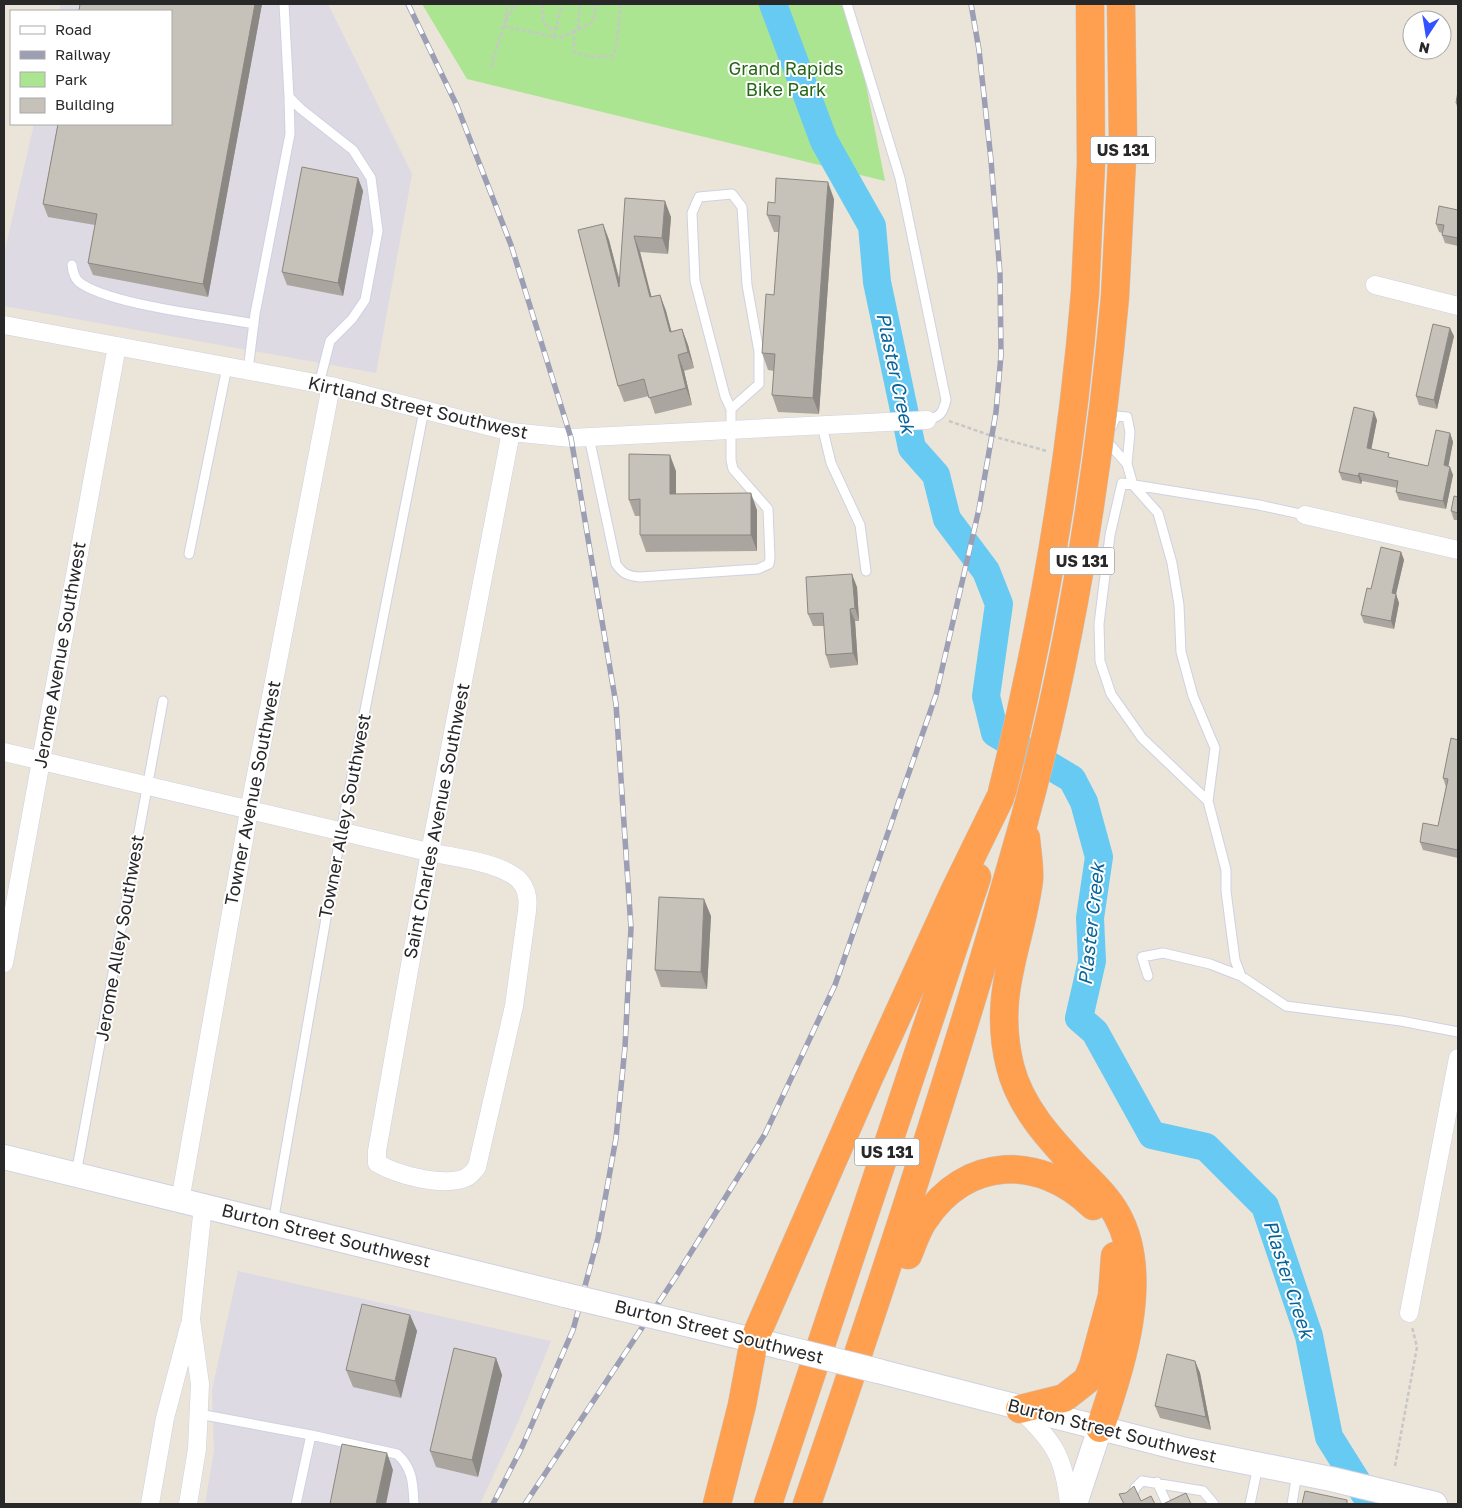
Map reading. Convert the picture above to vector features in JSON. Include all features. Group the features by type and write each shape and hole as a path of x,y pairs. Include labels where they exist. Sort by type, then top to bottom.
{"highway":[{"name":"US 131","path":"768,1504 939,996 1001,795 1030,673 1055,544 1072,418 1085,293 1091,164 1090,4"},
{"name":"US 131","path":"807,1504 879,1296 969,1014 1024,822 1051,718 1078,584 1103,417 1115,297 1123,140 1121,4"},
{"path":"717,1504 742,1405 754,1340 872,1072 954,892 1001,795"},
{"path":"1024,822 1029,878 1005,988 1004,1027 1010,1067 1022,1099 1031,1114 1102,1194 1114,1211 1126,1237 1131,1264 1131,1297 1127,1329 1111,1396 1100,1428"},
{"path":"879,1296 902,1270 915,1235 927,1214 942,1197 964,1180 989,1171 1023,1170 1052,1176 1075,1190 1097,1210 1104,1221 1114,1246 1115,1281 1106,1320 1093,1366 1086,1380 1064,1398 1020,1409"}],"main road":[{"name":"Burton Street Southwest","path":"4,1157 754,1340 1020,1409 1258,1465 1382,1490 1435,1504"},
{"path":"1074,1504 1100,1428"}],"street":[{"path":"1375,285 1458,306"},
{"name":"Kirtland Street Southwest","path":"4,325 325,385 511,432 589,437 894,423 932,419"},
{"name":"Jerome Avenue Southwest","path":"4,964 117,346"},
{"name":"Towner Avenue Southwest","path":"180,1201 325,385"},
{"name":"Saint Charles Avenue Southwest","path":"430,852 506,870 522,883 528,896 514,1006 477,1167 467,1177 448,1182 391,1171 377,1163 377,1151 430,852 511,432"},
{"path":"1305,515 1458,550"},
{"path":"4,752 430,852"},
{"path":"1409,1313 1458,1058"},
{"path":"150,1504 165,1418 191,1319 203,1206"},
{"path":"188,1504 197,1449 200,1384 191,1319"},
{"path":"1020,1409 1046,1436 1058,1453 1066,1476 1069,1504"}],"lane":[{"path":"248,370 254,324 290,134 284,4"},
{"path":"847,4 900,178 946,400 944,410 932,419"},
{"path":"289,97 301,109 354,150 371,178 378,231 365,300 352,320 330,341 325,385"},
{"path":"589,437 616,564 622,572 630,576 640,577 758,569 769,564 768,509 733,469 730,460 731,409 695,281 692,213 699,197 732,194 742,207 747,285 759,352 759,384 731,409"},
{"path":"72,265 78,282 109,295 130,301 254,324"},
{"path":"189,554 227,367"},
{"name":"Towner Alley Southwest","path":"273,1223 341,832 424,410"},
{"path":"1127,464 1106,440 1116,416 1127,417 1130,432 1127,464 1133,485 1158,513 1172,563 1179,605 1181,652 1193,696 1215,748 1208,801 1226,870 1226,891 1235,960 1242,976"},
{"path":"822,426 831,463 860,526 866,571"},
{"path":"1208,801 1142,738 1111,694 1100,662 1099,624 1110,536 1122,483 1259,505 1305,515"},
{"name":"Jerome Alley Southwest","path":"76,1174 163,701"},
{"path":"1148,976 1142,958 1163,953 1210,964 1242,976 1286,1006 1382,1018 1458,1032"},
{"path":"199,1414 377,1448 397,1454 407,1463 413,1483 414,1504"},
{"path":"296,1504 311,1436"},
{"path":"1250,1504 1258,1465"},
{"path":"1292,1504 1297,1473"},
{"path":"1130,1504 1135,1488 1142,1481 1203,1491 1214,1504"},
{"path":"1157,1482 1167,1504"}],"path":[{"path":"491,67 503,26 507,4"},
{"path":"503,26 515,4"},
{"path":"543,4 542,20 545,26 550,29 557,27"},
{"path":"554,37 562,4"},
{"path":"578,28 580,4"},
{"path":"503,26 560,38 578,28 589,26 593,21 595,5 603,4"},
{"path":"574,30 574,52 591,57 613,56 616,47 621,4"},
{"path":"932,419 1049,451"},
{"path":"1395,1466 1417,1347 1409,1313"}],"shaded area":[{"path":"61,4 328,4 412,174 376,373 4,306 4,254 34,125 172,125 172,10 59,10"},
{"path":"238,1271 551,1341 519,1420 480,1504 205,1504 214,1451 212,1390"}],"green space":[{"name":"Grand Rapids Bike Park","path":"422,4 850,4 885,181 467,79"}],"building":[{"path":"80,4 255,4 203,284 88,263 97,214 43,204 58,125 172,125 172,10 79,10"},
{"path":"302,167 358,178 338,283 282,272"},
{"path":"776,178 828,182 813,398 772,395 775,354 762,353 766,294 774,295 780,216 767,215 768,202 775,203"},
{"path":"625,198 665,201 662,238 634,236 650,297 660,295 670,332 682,329 688,352 678,355 686,388 649,398 644,379 618,386 578,230 603,224 619,287"},
{"path":"1439,206 1458,210 1458,238 1442,235 1444,225 1436,224"},
{"path":"1433,324 1450,328 1434,400 1416,396"},
{"path":"1354,407 1374,412 1367,448 1389,453 1388,457 1428,466 1436,430 1450,433 1444,465 1450,467 1443,501 1396,492 1398,481 1359,473 1358,476 1339,472"},
{"path":"629,454 670,455 670,494 751,493 751,535 640,535 640,499 629,500"},
{"path":"1454,496 1458,497 1458,513 1451,511"},
{"path":"1381,547 1401,552 1392,593 1396,594 1391,621 1361,615 1367,588 1371,589"},
{"path":"852,574 855,608 850,609 853,653 826,655 823,613 808,614 806,577"},
{"path":"1451,738 1458,740 1458,850 1420,842 1423,823 1438,826 1448,779 1443,778"},
{"path":"659,897 704,899 701,972 655,970"},
{"path":"362,1304 410,1315 395,1381 346,1370"},
{"path":"454,1348 496,1358 472,1460 430,1451"},
{"path":"1167,1354 1195,1361 1206,1417 1155,1406"},
{"path":"342,1444 387,1453 376,1504 330,1504"},
{"path":"1134,1486 1141,1501 1151,1496 1155,1504 1124,1504 1119,1494 1126,1493"},
{"path":"1305,1491 1347,1500 1347,1504 1302,1504"},
{"path":"1186,1493 1191,1504 1163,1504"}],"waterway":[{"name":"Plaster Creek","path":"773,4 824,141 872,226 877,282 912,448 936,475 947,519 986,571 999,604 986,696 995,733 1072,779 1084,802 1099,857 1090,918 1092,961 1079,1018 1095,1032 1152,1135 1206,1147 1265,1206 1309,1336 1329,1437 1371,1504"}],"railway":[{"path":"408,4 457,106 511,245 571,438 616,704 631,928 625,1047 616,1138 598,1238 573,1330 522,1447 493,1504"},
{"path":"525,1504 675,1278 765,1134 835,985 936,695 979,509 996,412 1001,355 1000,274 991,160 979,50 971,4"}]}
